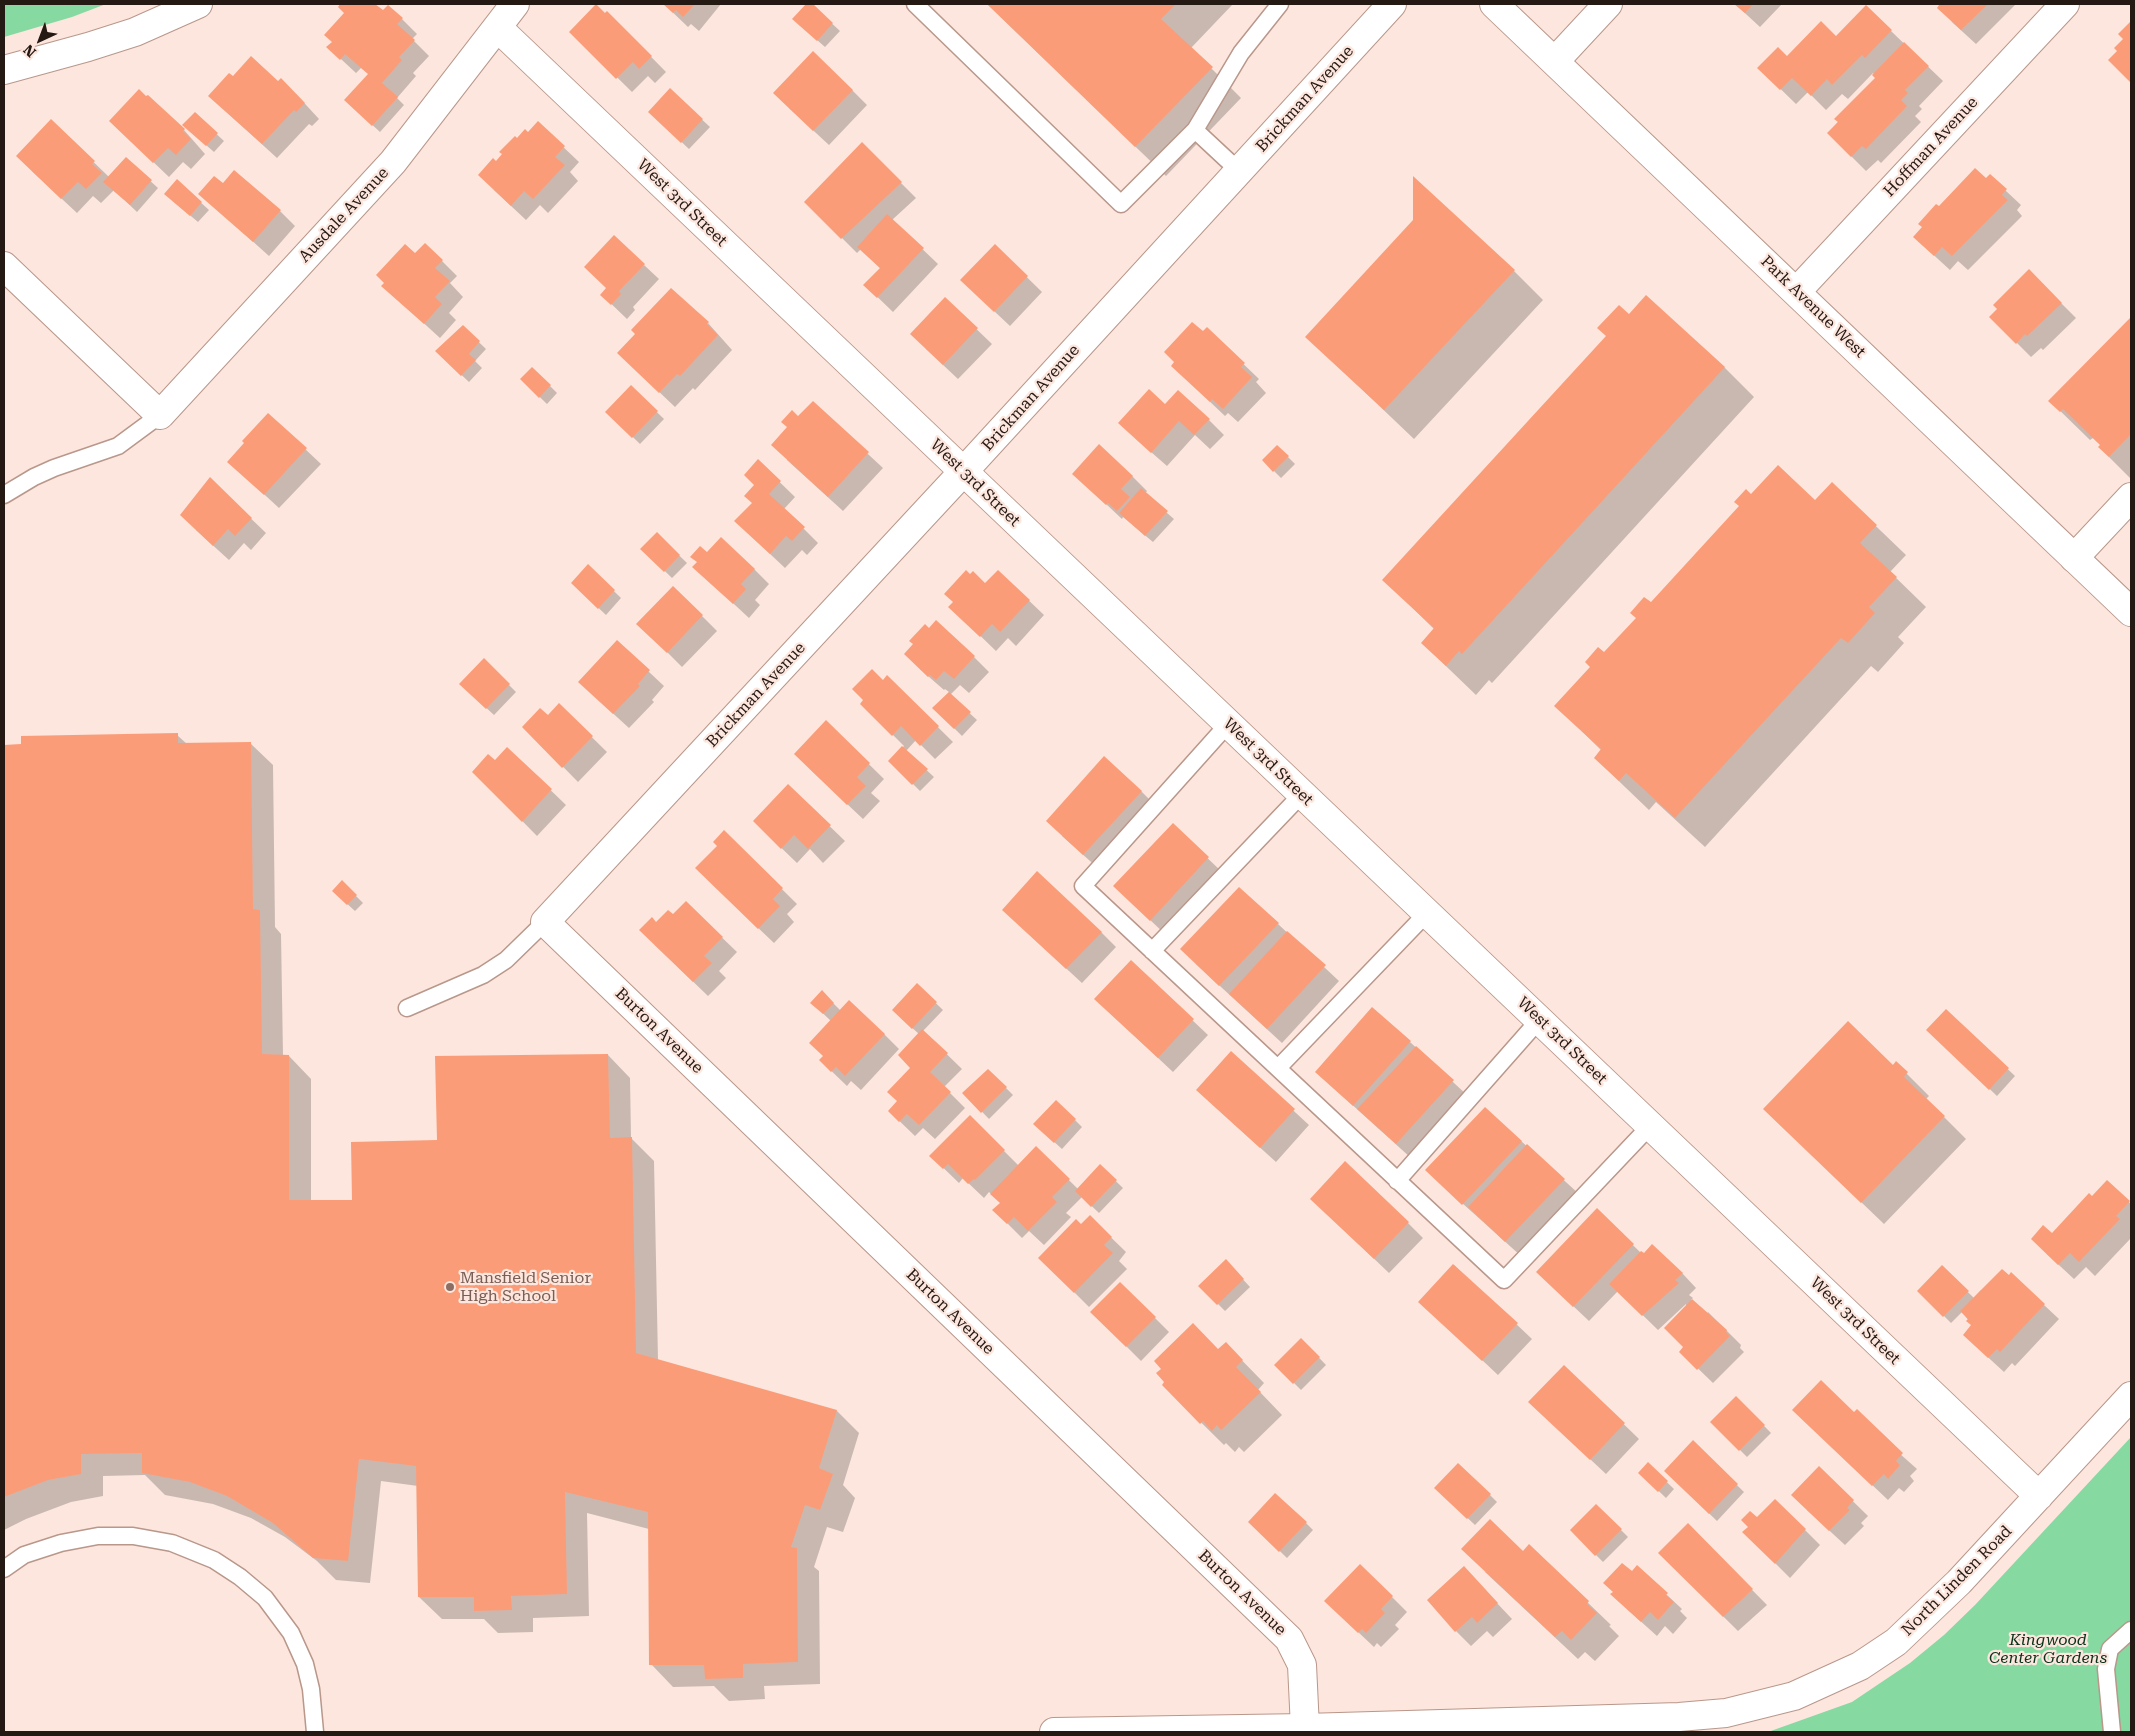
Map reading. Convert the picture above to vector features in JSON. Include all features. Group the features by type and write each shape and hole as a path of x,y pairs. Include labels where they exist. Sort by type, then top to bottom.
{"street":[{"path":"4,70 135,32 198,4"},
{"name":"Ausdale Avenue","path":"160,415 393,162 515,4"},
{"name":"Brickman Avenue","path":"544,922 964,472 1392,4"},
{"name":"Park Avenue West","path":"1494,4 1797,291 2131,612"},
{"path":"1555,61 1608,4"},
{"name":"Hoffman Avenue","path":"1797,291 2065,4"},
{"name":"West 3rd Street","path":"498,28 2039,1496"},
{"path":"4,266 160,415"},
{"path":"2074,558 2131,497"},
{"name":"Burton Avenue","path":"544,922 1289,1639 1302,1665 1305,1728"},
{"name":"North Linden Road","path":"1054,1732 1637,1725 1726,1713 1794,1696 1860,1666 1896,1642 1929,1613 2131,1396"}],"lane":[{"path":"915,4 1121,204 1195,130 1241,53 1280,4"},
{"path":"1195,130 1239,171"},
{"path":"4,495 54,468 118,446 160,415"},
{"path":"1228,724 1083,886 1504,1280 1650,1126"},
{"path":"1152,951 1302,794"},
{"path":"1278,1068 1426,913"},
{"path":"407,1008 483,976 506,960 544,922"},
{"path":"1397,1180 1539,1020"},
{"path":"4,1569 24,1556 61,1542 98,1536 133,1536 172,1543 214,1560 240,1577 265,1598 292,1633 305,1664 315,1732"},
{"path":"2112,1732 2106,1669 2110,1649 2131,1630"}],"green space":[{"path":"4,4 106,4 72,17 4,37"},
{"name":"Kingwood Center Gardens","path":"2131,1437 2131,1732 1768,1732 1852,1702 1910,1663 1944,1635 1975,1605"}],"building":[{"path":"340,4 375,4 383,10 388,5 403,18 397,24 415,40 399,57 402,60 382,83 398,97 372,126 344,100 368,74 345,54 340,60 326,47 332,42 324,35 344,13 338,7"},
{"path":"596,4 605,13 607,11 652,56 639,69 633,62 616,79 569,32"},
{"path":"663,4 695,4 683,17 676,10 673,13"},
{"path":"806,4 813,4 833,23 817,41 792,19"},
{"path":"987,4 1176,4 1161,19 1213,67 1135,147"},
{"path":"1734,4 1753,4 1745,13"},
{"path":"1937,4 1988,4 1961,30 1937,8 1939,5"},
{"path":"1866,5 1892,30 1865,58 1862,55 1832,85 1827,79 1811,96 1792,78 1780,90 1757,68 1778,47 1787,56 1821,21 1836,36"},
{"path":"2130,22 2131,83 2108,60 2117,51 2114,48 2123,39 2118,34"},
{"path":"1904,42 1929,66 1905,90 1908,93 1901,100 1907,106 1866,149 1862,146 1851,157 1827,133 1838,122 1834,119 1875,78 1872,75"},
{"path":"813,51 853,90 813,131 773,93"},
{"path":"251,56 278,81 281,78 305,103 296,112 294,110 262,144 208,96 229,73 233,76"},
{"path":"670,88 703,119 681,143 648,112"},
{"path":"139,89 185,129 183,131 191,139 176,155 168,148 153,163 109,121"},
{"path":"195,112 218,133 206,146 182,125"},
{"path":"51,119 95,161 92,164 102,173 86,189 78,182 61,199 16,156"},
{"path":"538,121 565,146 555,157 565,165 533,199 524,191 511,206 478,175 493,158 496,161 502,154 499,152 515,136 517,138 525,129 528,132"},
{"path":"862,142 902,182 841,239 804,202"},
{"path":"126,157 152,180 130,205 103,182"},
{"path":"1975,168 1986,178 1990,174 2007,189 2002,195 2008,200 1952,256 1942,247 1934,256 1913,237 1922,227 1918,224 1936,204 1939,206"},
{"path":"234,170 281,210 253,242 198,194 214,176 223,183"},
{"path":"1413,176 1515,270 1384,410 1305,337 1413,220"},
{"path":"177,179 202,202 190,216 164,194"},
{"path":"887,214 924,248 877,298 863,285 880,268 857,247"},
{"path":"614,235 645,264 619,291 621,294 611,305 600,295 606,288 584,267"},
{"path":"425,243 443,260 435,268 450,281 435,297 442,304 424,324 381,286 384,283 376,275 405,244 415,253"},
{"path":"995,244 1028,276 994,312 960,280"},
{"path":"2029,269 2062,303 2016,344 1989,317 1997,309 1993,305"},
{"path":"671,288 709,322 707,324 718,335 680,376 677,374 659,393 617,353 635,334 631,330"},
{"path":"1646,295 1725,367 1462,654 1459,651 1446,666 1421,643 1434,628 1382,580 1606,336 1597,328 1619,305 1629,314"},
{"path":"945,297 978,328 943,365 910,334"},
{"path":"2131,317 2131,434 2109,457 2098,447 2100,445 2063,409 2060,412 2048,401"},
{"path":"1192,322 1203,331 1207,327 1245,363 1241,367 1252,377 1223,409 1212,399 1210,402 1171,366 1174,362 1164,352"},
{"path":"463,325 480,341 469,354 476,360 461,376 435,351"},
{"path":"532,367 551,385 539,398 520,379"},
{"path":"631,385 658,411 632,438 605,412"},
{"path":"1149,389 1165,404 1178,390 1210,419 1194,435 1179,421 1151,453 1118,423"},
{"path":"813,401 869,452 828,497 771,445 787,427 781,422 792,410 798,416"},
{"path":"268,413 307,448 264,495 227,462 244,443 242,441"},
{"path":"1099,444 1133,476 1121,489 1130,497 1117,511 1108,503 1106,505 1072,474"},
{"path":"1277,445 1289,456 1273,472 1262,460"},
{"path":"758,459 781,481 769,494 805,527 792,541 786,536 770,554 734,521 752,503 744,496 754,485 744,475"},
{"path":"1778,465 1815,500 1832,482 1877,525 1860,543 1897,577 1869,607 1875,613 1848,643 1841,638 1675,818 1626,773 1619,781 1594,758 1601,749 1554,706 1590,667 1585,662 1598,647 1604,652 1636,618 1630,613 1644,597 1651,602 1739,506 1734,502 1746,489 1751,494"},
{"path":"210,477 252,518 235,536 228,529 213,546 180,515"},
{"path":"1141,488 1168,511 1145,536 1119,513"},
{"path":"657,532 680,555 664,572 640,549"},
{"path":"721,537 755,569 741,584 746,589 733,604 692,567 697,562 690,557 700,546 707,552"},
{"path":"588,564 615,590 598,609 571,583"},
{"path":"966,570 970,574 973,571 985,583 998,570 1030,600 1000,632 992,624 980,637 948,607 953,602 944,594"},
{"path":"673,586 703,615 667,653 636,624"},
{"path":"936,620 975,656 954,679 944,671 936,680 930,675 928,677 904,654 913,644 909,641 925,624 929,628"},
{"path":"617,640 650,670 638,684 640,686 613,714 578,682"},
{"path":"484,658 510,684 486,709 459,684"},
{"path":"872,669 883,680 887,675 939,726 920,746 901,726 892,736 860,704 863,700 852,689"},
{"path":"949,692 971,712 954,729 932,708"},
{"path":"559,703 593,736 562,768 522,727 540,708 548,715"},
{"path":"826,720 870,763 857,777 866,786 847,805 794,754"},
{"path":"178,733 178,743 251,742 253,909 260,910 262,1054 289,1055 289,1200 352,1200 351,1142 437,1140 435,1056 608,1054 610,1138 632,1137 636,1353 837,1410 819,1468 833,1474 820,1510 805,1505 791,1547 797,1548 798,1662 743,1664 743,1678 705,1679 704,1665 649,1665 648,1512 565,1492 567,1594 511,1596 512,1610 474,1611 474,1597 418,1597 416,1466 359,1459 348,1561 313,1558 273,1523 227,1496 190,1482 142,1473 142,1453 81,1454 81,1474 48,1480 4,1497 4,745 21,744 21,736"},
{"path":"902,746 928,769 912,785 888,761"},
{"path":"507,747 552,789 522,822 472,772 488,754 495,760"},
{"path":"1104,756 1142,791 1083,855 1046,821"},
{"path":"788,784 831,825 808,849 794,835 781,849 753,821"},
{"path":"1173,823 1209,857 1150,921 1113,886"},
{"path":"724,830 783,888 773,899 780,906 758,929 695,868 717,846 713,842"},
{"path":"1037,871 1102,932 1066,969 1002,910"},
{"path":"342,880 357,895 347,905 332,891"},
{"path":"1239,887 1279,923 1219,986 1180,949"},
{"path":"686,901 723,937 704,956 712,963 693,982 639,930 652,917 656,922 668,910 673,914"},
{"path":"1287,931 1326,965 1267,1029 1229,994"},
{"path":"1131,960 1194,1019 1158,1058 1094,999"},
{"path":"917,983 937,1002 912,1029 892,1010"},
{"path":"822,990 834,1003 823,1014 810,1003"},
{"path":"849,1000 885,1034 845,1076 836,1067 831,1072 819,1060 823,1056 809,1043"},
{"path":"1372,1007 1411,1041 1353,1106 1315,1072"},
{"path":"1946,1009 2009,1068 1989,1090 1926,1030"},
{"path":"1848,1021 1893,1065 1896,1061 1908,1072 1904,1077 1945,1116 1861,1203 1763,1109"},
{"path":"922,1029 948,1053 930,1072 951,1092 919,1125 907,1114 899,1122 888,1111 897,1101 887,1092 910,1068 898,1055"},
{"path":"1416,1046 1454,1080 1396,1144 1357,1109"},
{"path":"1231,1051 1295,1109 1260,1148 1196,1090"},
{"path":"988,1069 1007,1087 981,1113 962,1093"},
{"path":"1056,1100 1076,1119 1054,1143 1033,1124"},
{"path":"1485,1107 1522,1141 1462,1205 1425,1170"},
{"path":"970,1115 1005,1150 975,1180 968,1184 948,1164 943,1169 929,1156"},
{"path":"1527,1144 1565,1179 1505,1242 1468,1207"},
{"path":"1036,1146 1070,1179 1052,1197 1057,1202 1028,1231 1014,1217 1007,1224 992,1210 1000,1203 990,1194"},
{"path":"1345,1161 1409,1222 1374,1259 1310,1199"},
{"path":"1100,1164 1117,1180 1091,1207 1075,1191"},
{"path":"2107,1180 2130,1201 2116,1216 2120,1219 2079,1262 2070,1253 2058,1265 2031,1239 2043,1225 2052,1233 2089,1193 2092,1196"},
{"path":"1597,1208 1634,1244 1573,1307 1536,1272"},
{"path":"1090,1215 1112,1237 1104,1245 1113,1253 1074,1293 1038,1258 1076,1219 1081,1224"},
{"path":"1652,1244 1683,1273 1675,1280 1679,1283 1642,1316 1609,1284 1641,1251 1644,1253"},
{"path":"1226,1259 1244,1279 1217,1305 1198,1286"},
{"path":"1453,1264 1518,1323 1482,1361 1418,1302"},
{"path":"1942,1265 1969,1291 1943,1317 1917,1291"},
{"path":"2002,1269 2009,1275 2011,1272 2045,1304 2000,1352 1997,1349 1988,1358 1963,1335 1971,1325 1960,1311"},
{"path":"1120,1282 1156,1317 1126,1347 1090,1312"},
{"path":"1692,1299 1727,1330 1726,1332 1730,1336 1697,1370 1679,1352 1683,1347 1664,1328"},
{"path":"1193,1323 1218,1349 1226,1342 1243,1360 1236,1367 1261,1392 1221,1430 1217,1425 1212,1431 1203,1421 1200,1424 1162,1385 1164,1382 1156,1373 1161,1369 1154,1361"},
{"path":"1301,1338 1320,1357 1293,1384 1274,1365"},
{"path":"1564,1365 1625,1423 1590,1460 1528,1402"},
{"path":"1821,1380 1854,1412 1857,1409 1903,1453 1896,1461 1900,1465 1888,1479 1884,1474 1872,1486 1792,1410"},
{"path":"1736,1396 1765,1425 1739,1451 1710,1422"},
{"path":"1693,1440 1738,1484 1709,1514 1664,1471"},
{"path":"1648,1462 1668,1481 1658,1492 1638,1473"},
{"path":"1458,1463 1491,1494 1467,1519 1434,1488"},
{"path":"1819,1466 1854,1500 1847,1508 1850,1510 1829,1531 1791,1495"},
{"path":"1275,1493 1307,1522 1279,1552 1248,1522"},
{"path":"1775,1499 1806,1529 1775,1564 1742,1532 1748,1527 1741,1520 1750,1511 1757,1517"},
{"path":"1596,1504 1622,1529 1595,1556 1570,1530"},
{"path":"1490,1519 1523,1551 1529,1544 1589,1601 1587,1604 1597,1613 1571,1640 1562,1631 1555,1637 1461,1549"},
{"path":"1688,1523 1753,1589 1723,1617 1658,1553"},
{"path":"1622,1563 1632,1571 1637,1565 1668,1593 1666,1595 1674,1602 1658,1620 1650,1612 1641,1622 1610,1594 1613,1592 1603,1583"},
{"path":"1360,1564 1393,1596 1381,1609 1385,1613 1366,1633 1362,1629 1358,1633 1324,1601"},
{"path":"1464,1566 1498,1603 1477,1623 1472,1617 1455,1632 1427,1600"}],"place":[{"name":"Mansfield Senior High School","path":"450,1287"}]}
